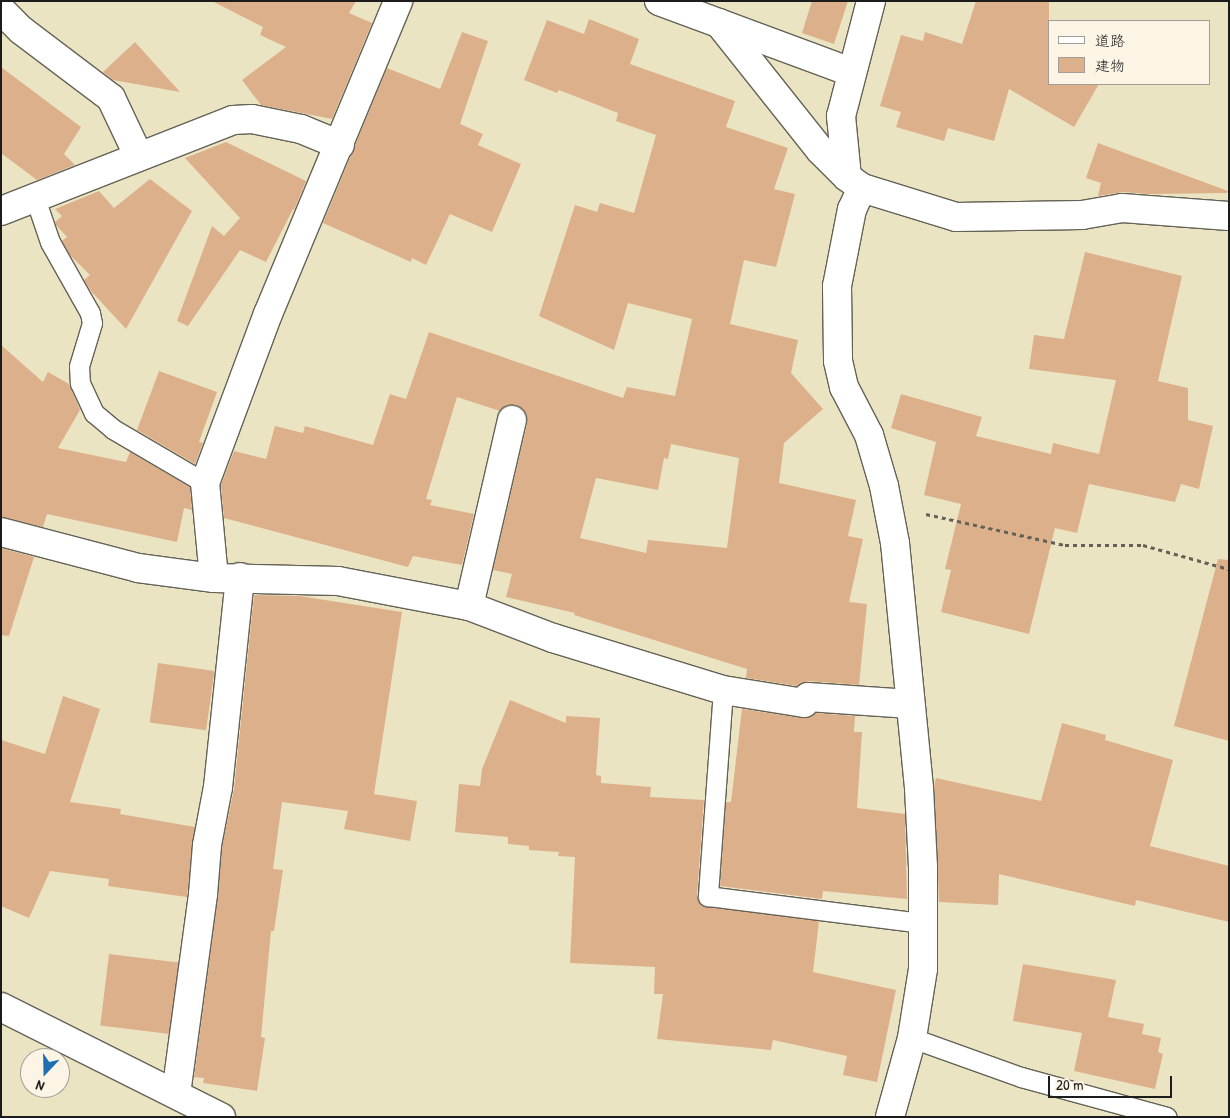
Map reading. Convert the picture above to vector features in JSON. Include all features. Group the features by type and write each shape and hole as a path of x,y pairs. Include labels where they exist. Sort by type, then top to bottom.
{"street":[{"path":"214,578 205,483 268,314 340,145 398,1"},
{"path":"658,1 851,72"},
{"path":"871,1 841,116 855,183 852,209 837,286 838,360 844,387 869,435 888,506 896,553 919,788 923,969 912,1038 890,1117"},
{"path":"1,10 21,30 110,98 138,157"},
{"path":"718,23 820,150 855,183 956,217 1082,215 1122,208 1229,216"},
{"path":"1,211 233,120 252,119 301,129 340,145"},
{"path":"469,606 512,420"},
{"path":"1,532 138,568 214,578 240,577 338,581 469,606 553,638 723,690 804,703 808,697 910,704"},
{"path":"176,1094 203,894 207,845 218,787 240,577"},
{"path":"1,1007 221,1117"}],"lane":[{"path":"35,198 50,242 90,313 92,323 79,366 80,383 94,413 113,429 205,483"},
{"path":"723,690 708,896 923,923"},
{"path":"912,1038 1021,1077 1167,1117"}],"path":[{"path":"888,506 1065,545 1143,545 1229,569"}],"building":[{"path":"212,1 356,1 349,13 372,23 332,119 261,105 242,80 286,47 260,35 263,27"},
{"path":"812,1 848,1 834,44 802,33"},
{"path":"976,1 1049,1 1048,85 1098,85 1074,127 1009,89 994,141 948,128 944,141 896,127 901,112 880,106 901,35 923,41 925,32 962,44"},
{"path":"589,19 639,39 630,64 735,101 726,127 788,148 774,189 795,194 776,267 744,260 730,324 798,340 791,373 823,409 784,443 779,483 856,500 848,536 863,539 849,602 867,604 859,685 809,681 797,686 746,678 747,669 574,615 575,613 506,597 512,574 493,570 527,424 527,415 523,409 516,405 507,405 500,411 457,397 426,499 432,500 430,505 474,514 462,565 413,556 408,567 224,518 221,485 234,451 266,459 275,426 303,433 305,426 373,445 390,394 406,399 429,332 623,398 627,387 675,396 692,319 628,303 614,350 539,316 575,205 597,212 600,203 634,213 656,135 616,121 618,113 559,90 557,93 524,80 547,20 584,34","holes":["671,444 739,458 727,548 648,540 646,553 580,538 596,478 658,490 664,458 668,459"]},
{"path":"462,32 488,41 460,124 483,134 478,145 521,164 492,232 450,214 426,265 412,258 411,262 323,223 387,68 440,89"},
{"path":"135,42 180,92 113,80 103,72"},
{"path":"1,67 81,127 64,154 75,165 37,180 1,153"},
{"path":"226,142 306,181 294,210 266,262 240,250 188,326 177,321 212,226 224,236 240,218 185,158"},
{"path":"1098,143 1228,191 1227,193 1149,194 1123,192 1098,196 1101,183 1086,178"},
{"path":"150,179 192,211 126,329 91,291 84,280 90,275 69,254 62,241 67,237 56,225 55,222 62,216 55,209 99,191 114,208"},
{"path":"1085,252 1182,276 1158,381 1188,388 1188,420 1213,426 1199,489 1181,484 1175,502 1089,484 1077,533 1055,528 1029,634 941,612 951,570 945,569 961,504 924,495 936,442 891,428 901,394 982,417 976,436 1051,454 1053,443 1099,454 1116,380 1029,369 1034,335 1064,339"},
{"path":"1,345 43,382 48,372 69,384 80,410 58,448 126,462 130,452 190,487 192,510 184,508 177,542 47,514 43,527 1,517"},
{"path":"159,371 217,392 199,442 203,443 195,464 137,430"},
{"path":"1,548 34,557 9,636 1,635"},
{"path":"1218,559 1229,560 1229,741 1174,726"},
{"path":"254,595 299,596 402,612 374,794 417,801 410,841 344,829 348,811 282,802 273,869 283,870 274,931 271,931 261,1037 265,1038 257,1091 203,1083 204,1078 194,1077 218,896 222,847 234,789"},
{"path":"158,663 214,671 206,730 150,722"},
{"path":"63,696 100,709 70,802 121,809 120,814 195,827 187,897 108,886 109,879 50,871 29,918 1,906 1,740 45,754"},
{"path":"510,700 566,723 566,716 600,718 596,775 601,776 601,783 651,787 650,797 704,800 697,895 701,905 819,921 813,972 896,990 877,1082 843,1075 847,1056 773,1040 771,1050 657,1039 663,994 654,994 655,967 570,963 575,857 558,856 559,852 529,850 529,846 508,844 508,837 455,832 459,784 480,786 482,769"},
{"path":"742,709 802,718 810,717 815,713 855,716 854,732 862,732 857,808 905,814 907,899 823,891 822,899 720,886 726,802 731,802"},
{"path":"1062,723 1106,735 1105,740 1173,760 1150,846 1229,866 1229,922 1136,900 1135,906 999,874 998,905 939,902 934,786 936,778 1041,801"},
{"path":"109,954 178,963 170,1034 100,1025"},
{"path":"1023,964 1116,980 1108,1017 1144,1024 1142,1034 1161,1038 1158,1052 1163,1054 1155,1089 1074,1071 1082,1033 1013,1021"}]}
